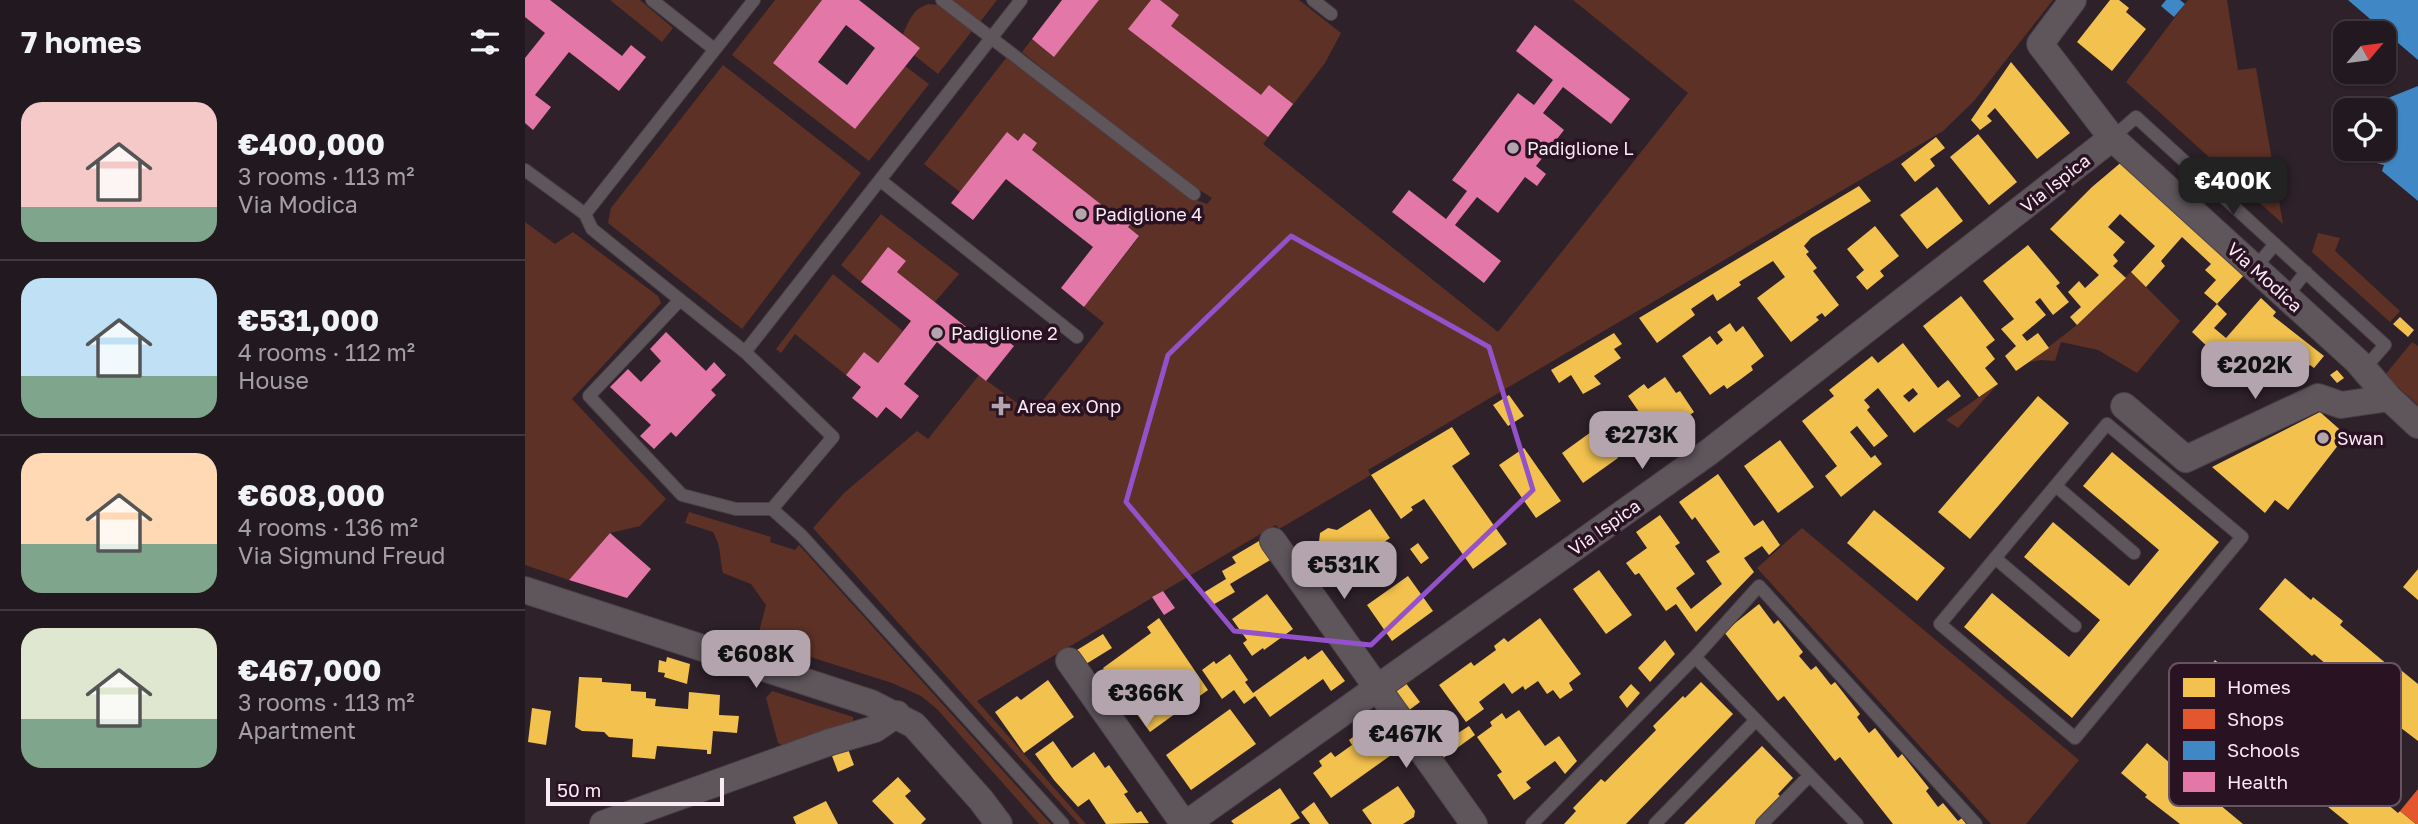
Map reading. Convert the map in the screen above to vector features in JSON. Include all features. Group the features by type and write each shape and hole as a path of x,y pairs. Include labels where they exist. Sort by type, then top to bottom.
{"street":[{"name":"Via Modica","path":"2073,0 2039,44 2112,138 2364,369 2389,398 2418,425"},
{"name":"Via Ispica","path":"1185,824 1709,453 2112,138"},
{"path":"2124,407 2179,468 2318,397 2340,405 2389,398"},
{"path":"1273,541 1474,824"},
{"path":"525,590 871,703 897,714 914,725 999,824"},
{"path":"1069,661 1185,824"},
{"path":"603,824 830,742 875,729 897,714"},
{"path":"981,800 1007,824"}],"lane":[{"path":"652,0 714,50"},
{"path":"585,214 754,0"},
{"path":"942,0 1194,194"},
{"path":"745,352 1021,0"},
{"path":"1313,0 1331,14"},
{"path":"2112,138 2136,117 2306,272 2385,345 2364,369"},
{"path":"525,170 585,214 591,229 745,352 833,436 772,509"},
{"path":"880,180 1077,337"},
{"path":"2255,268 2275,244"},
{"path":"2286,297 2306,272"},
{"path":"680,300 589,396 681,495 736,509 772,509 802,536 1063,824"},
{"path":"2107,424 2179,468 2242,537 2075,737 1940,624 2107,424"},
{"path":"2056,486 2134,553"},
{"path":"1995,558 2075,626"},
{"path":"1531,824 1695,657 1759,586 1976,824"},
{"path":"1695,657 1857,824"},
{"path":"1655,824 1756,720"},
{"path":"1762,824 1809,776"}],"highlighted area":[{"path":"1291,236 1489,347 1533,490 1371,645 1234,631 1126,502 1168,355"}],"shaded area":[{"path":"610,0 640,0 673,28 662,42"},
{"path":"775,0 822,0 773,63 855,129 905,66 929,84 869,161 732,55"},
{"path":"953,0 997,0 980,22"},
{"path":"1099,0 1299,0 1341,33 1325,63 1263,144 1498,332 1688,93 1573,0 2053,0 1974,101 1943,131 1368,470 1371,475 1279,529 1276,525 977,701 1086,824 1079,824 813,528 844,493 917,431 928,439 979,375 1032,414 1104,323 1084,307 1139,237 1128,227 1134,219 1122,210 1117,217 1007,133 960,192 924,164 1006,58 1189,197 1207,204 1212,198 1175,174 1022,52 1032,39 1054,56"},
{"path":"2188,0 2227,0 2238,70 2256,68 2283,224 2126,82"},
{"path":"929,4 937,5 972,31 938,74 914,55 903,34 915,12"},
{"path":"723,65 861,173 742,329 608,223 611,208"},
{"path":"881,214 959,274 935,302 897,272 906,261 861,282 841,265"},
{"path":"525,222 555,244 573,232 658,296 661,303 572,399 666,499 640,526 610,533 569,580 525,565"},
{"path":"2318,233 2340,238 2335,251 2400,311 2390,322 2312,252"},
{"path":"2131,272 2180,321 2137,373 2098,350 2061,342 2055,361 2029,362 2077,325"},
{"path":"833,274 903,331 878,363 864,352 846,375 795,334 781,353 776,349"},
{"path":"2412,342 2418,346 2418,405 2385,375"},
{"path":"1998,384 1958,428 1946,420"},
{"path":"689,512 771,537 770,542 795,550 799,545 1051,824 1039,824 937,709 921,696 892,683 757,640 766,605 751,584 723,573 713,532 685,523"},
{"path":"1802,528 2079,760 2026,824 1991,824 1757,568"},
{"path":"772,691 853,717 853,721 784,746 778,743 766,698"}],"building: Homes":[{"path":"2110,0 2119,0 2129,8 2126,12 2146,29 2112,71 2077,42"},
{"path":"2011,62 2070,133 2037,159 1995,108 1987,116 1992,121 1980,130 1971,120"},
{"path":"1978,134 2017,182 1989,205 1950,157"},
{"path":"1936,137 1945,148 1930,159 1935,166 1915,182 1901,164"},
{"path":"2124,160 2247,272 2217,304 2204,293 2216,280 2205,270 2211,264 2182,237 2161,261 2165,266 2146,287 2131,272 2155,246 2120,214 2108,227 2125,242 2113,255 2118,261 2113,266 2126,278 2077,325 2070,317 2081,307 2068,292 2079,281 2085,288 2099,275 2050,229"},
{"path":"1859,186 1871,201 1811,238 1804,246 1809,252 1806,254 1817,268 1813,271 1839,305 1825,317 1822,313 1816,317 1819,320 1791,342 1757,298 1785,277 1773,261 1739,282 1741,285 1717,301 1713,294 1691,309 1695,315 1657,343 1639,318"},
{"path":"1937,187 1963,221 1927,249 1900,215"},
{"path":"1875,226 1899,256 1880,271 1884,276 1867,290 1856,277 1864,270 1847,249"},
{"path":"2028,245 2060,283 2056,286 2069,302 2053,315 2040,298 2035,302 2046,315 2022,335 2027,341 2038,333 2049,348 2016,371 2005,356 2016,346 2001,329 2014,319 1983,281"},
{"path":"1961,296 1995,340 1986,347 1995,359 1985,368 1998,384 1979,397 1923,326"},
{"path":"2261,298 2276,312 2273,316 2324,356 2314,368 2310,365 2302,375 2291,365 2273,387 2222,342 2213,352 2192,332 2217,304 2227,314 2214,328 2226,338"},
{"path":"2400,317 2414,330 2408,337 2393,324"},
{"path":"1730,323 1736,332 1743,326 1764,356 1751,366 1753,370 1741,379 1727,389 1724,385 1710,395 1682,356 1710,336 1717,345 1723,340 1717,332"},
{"path":"1614,333 1622,344 1614,349 1621,358 1594,376 1601,384 1583,394 1571,375 1559,383 1551,370"},
{"path":"1903,343 1938,388 1948,380 1961,396 1914,433 1878,388 1864,400 1870,407 1867,410 1888,436 1874,447 1857,426 1850,432 1871,458 1875,455 1882,464 1841,497 1825,476 1837,466 1802,421 1834,396 1829,390 1872,356 1878,363","holes":["1913,388 1918,394 1909,402 1903,396"]},
{"path":"2337,370 2344,378 2337,383 2330,375"},
{"path":"1665,377 1676,393 1680,391 1694,412 1657,438 1628,396 1644,384 1648,389"},
{"path":"1509,395 1524,416 1508,426 1493,405"},
{"path":"2038,396 2069,423 1970,539 1938,512"},
{"path":"2320,412 2346,435 2288,510 2275,500 2265,513 2212,467"},
{"path":"1452,427 1470,454 1452,466 1507,544 1473,569 1424,499 1411,507 1413,510 1401,519 1371,475"},
{"path":"1591,432 1604,449 1609,445 1618,458 1583,483 1562,453"},
{"path":"1780,440 1814,487 1778,513 1744,466"},
{"path":"1524,448 1561,501 1536,518 1499,465"},
{"path":"2112,452 2219,542 2072,718 1964,627 1992,593 2069,657 2100,620 2024,557 2053,522 2129,586 2159,550 2083,486"},
{"path":"1718,474 1754,526 1763,520 1780,545 1769,555 1762,546 1744,558 1754,572 1696,632 1676,604 1666,611 1639,573 1635,575 1626,563 1647,548 1636,532 1660,515 1680,543 1675,546 1695,574 1676,588 1691,609 1722,584 1706,561 1720,552 1695,517 1692,520 1679,502"},
{"path":"1370,509 1390,538 1360,558 1331,560 1328,557 1330,550 1322,548 1319,542 1320,533 1328,528 1337,530"},
{"path":"1874,510 1945,568 1917,601 1847,543"},
{"path":"1259,541 1272,559 1230,584 1235,592 1211,606 1203,593 1226,579 1222,571 1236,563 1232,557"},
{"path":"1418,543 1429,558 1421,564 1410,549"},
{"path":"2418,569 2418,600 2403,587"},
{"path":"1599,570 1632,615 1606,634 1573,589"},
{"path":"1408,576 1433,611 1392,641 1367,605"},
{"path":"2285,578 2311,600 2313,597 2343,621 2340,625 2386,663 2325,663 2314,654 2312,656 2259,609"},
{"path":"1267,594 1293,629 1252,656 1243,643 1247,640 1232,619"},
{"path":"1759,604 1774,624 1778,620 1803,652 1799,656 1811,670 1816,666 1831,685 1835,682 1860,714 1857,717 1869,733 1875,728 1898,758 1902,754 1929,788 1926,791 1938,807 1943,803 1958,821 1962,818 1966,824 1893,824 1840,757 1835,761 1784,696 1778,701 1724,632"},
{"path":"1159,618 1208,690 1150,732 1103,668 1151,633 1147,627"},
{"path":"1540,618 1581,674 1569,683 1573,690 1560,699 1553,690 1547,694 1538,681 1525,690 1523,686 1512,694 1504,683 1479,702 1484,709 1466,722 1439,685 1471,662 1474,666 1496,650 1494,646 1504,638 1508,642"},
{"path":"1103,634 1112,648 1086,664 1077,650"},
{"path":"1665,640 1675,654 1650,682 1638,668"},
{"path":"1322,650 1345,681 1331,691 1323,679 1270,717 1255,696 1244,704 1234,690 1222,699 1202,670 1230,654 1248,680 1245,682 1253,693 1305,656 1308,660"},
{"path":"667,657 690,664 687,684 664,677 665,673 658,672 659,660 666,662"},
{"path":"2401,670 2418,684 2418,741 2401,728"},
{"path":"579,677 631,684 631,691 646,692 646,698 656,699 655,706 688,709 689,692 720,695 719,715 739,716 737,733 713,731 711,754 707,754 707,750 657,746 655,759 632,757 633,739 609,737 604,732 582,731 575,727"},
{"path":"1048,680 1074,717 1024,753 995,712 1017,696 1021,700"},
{"path":"1405,682 1420,702 1408,711 1394,690"},
{"path":"1701,682 1733,714 1626,824 1564,824 1576,811 1573,808 1601,779 1605,782 1656,730 1653,726"},
{"path":"1631,684 1640,693 1627,708 1619,697"},
{"path":"532,708 551,711 546,745 528,742"},
{"path":"1230,709 1256,744 1191,790 1166,755"},
{"path":"1519,710 1545,746 1559,736 1577,761 1565,774 1555,761 1526,782 1531,788 1514,800 1497,775 1502,772 1477,737 1492,726 1490,722 1502,713 1506,719"},
{"path":"1469,726 1475,735 1442,759 1431,743 1454,727 1458,733"},
{"path":"1376,728 1394,753 1331,798 1313,773 1322,766 1319,761 1331,752 1335,757 1352,745 1349,740 1362,730 1365,735"},
{"path":"1053,741 1072,768 1094,752 1105,768 1109,765 1128,792 1124,794 1137,813 1141,811 1149,823 1106,824 1089,799 1078,807 1035,754"},
{"path":"2147,743 2169,762 2169,806 2221,806 2243,824 2180,824 2145,797 2147,795 2121,773"},
{"path":"1762,746 1793,778 1778,794 1781,797 1755,824 1684,824"},
{"path":"848,749 854,765 838,772 832,756"},
{"path":"898,777 911,791 905,796 926,819 921,824 894,824 872,801"},
{"path":"1398,786 1415,811 1414,817 1403,824 1372,824 1362,810"},
{"path":"1280,788 1300,818 1290,824 1234,824 1231,821"},
{"path":"826,801 838,824 796,824 793,817"},
{"path":"1314,802 1329,824 1310,824 1301,812"},
{"path":"2327,806 2390,806 2416,824 2349,824"}],"building: Shops":[{"path":"2418,789 2418,824 2416,824 2400,811"}],"building: Schools":[{"path":"2166,0 2180,0 2185,4 2174,17 2161,6"},
{"path":"2348,0 2418,0 2418,60 2396,41 2396,21 2372,21"},
{"path":"2418,86 2418,201 2382,171 2384,165 2369,161 2396,161 2396,98 2388,98"}],"building: Health":[{"path":"525,0 550,0 622,56 631,45 646,57 619,91 569,52 535,95 551,107 533,130 525,123 525,58 545,33 525,17"},
{"path":"822,0 859,0 920,48 855,129 773,63","holes":["846,25 875,48 847,85 818,62"]},
{"path":"1062,0 1099,0 1054,57 1032,39"},
{"path":"1151,0 1160,0 1179,15 1171,26 1261,95 1269,85 1293,104 1268,137 1128,29"},
{"name":"Padiglione L","path":"1535,25 1630,99 1611,124 1563,87 1543,113 1564,130 1536,166 1546,174 1537,186 1525,177 1498,213 1477,197 1455,225 1501,261 1484,283 1392,212 1409,190 1446,219 1467,191 1452,180 1518,93 1534,105 1553,80 1516,51"},
{"name":"Padiglione 4","path":"1007,132 1018,141 1024,133 1037,143 1032,150 1117,217 1122,210 1134,220 1128,227 1139,236 1084,307 1061,288 1093,247 1006,179 973,220 951,203"},
{"name":"Padiglione 2","path":"888,247 906,261 897,272 990,346 999,335 1014,346 986,381 937,342 904,384 919,396 901,419 886,407 877,418 852,398 861,387 846,375 864,352 878,363 911,321 861,282"},
{"path":"666,332 706,371 714,362 726,375 711,390 716,395 676,437 671,432 654,449 640,436 651,425 610,387 628,369 641,382 661,361 650,349"},
{"path":"610,533 651,569 627,598 569,580"},
{"path":"1163,591 1175,608 1164,615 1152,597"}],"place":[{"name":"Padiglione L","path":"1513,148"},
{"name":"Padiglione 4","path":"1081,214"},
{"name":"Padiglione 2","path":"937,333"},
{"name":"Area ex Onp","path":"1001,406"},
{"name":"Swan","path":"2323,438"}]}
